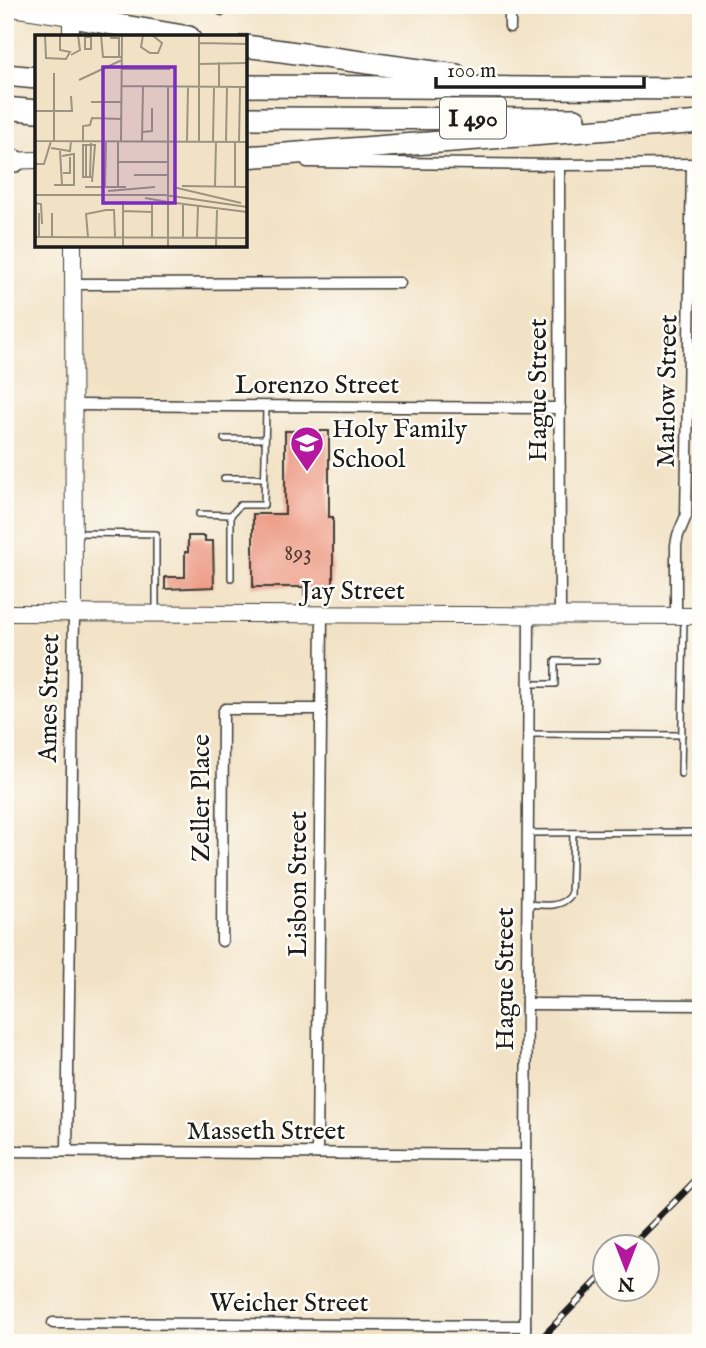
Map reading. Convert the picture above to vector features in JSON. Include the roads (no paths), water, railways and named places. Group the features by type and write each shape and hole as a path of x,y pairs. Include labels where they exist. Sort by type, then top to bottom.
{"highway":[{"path":"71,20 175,35"},
{"path":"247,46 429,73 625,89"},
{"path":"5,75 35,78"},
{"name":"I 490","path":"247,86 701,89"},
{"path":"5,108 35,111"},
{"name":"I 490","path":"247,118 701,120"},
{"path":"247,159 701,120"}],"street":[{"path":"510,5 510,27"},
{"path":"5,7 71,20"},
{"path":"247,159 696,164"},
{"path":"8,161 35,160"},
{"name":"Hague Street","path":"559,164 560,615"},
{"name":"Marlow Street","path":"680,616 676,545 686,516 696,164"},
{"name":"Ames Street","path":"67,1152 74,613 73,247"},
{"path":"74,284 400,283"},
{"name":"Lorenzo Street","path":"74,405 560,408"},
{"name":"Jay Street","path":"5,613 701,616"},
{"name":"Lisbon Street","path":"317,1153 322,614"},
{"name":"Hague Street","path":"525,1343 529,615"},
{"name":"Zeller Place","path":"222,941 223,713 225,709 321,709"},
{"path":"527,1004 701,1005"},
{"name":"Masseth Street","path":"5,1151 526,1155"},
{"name":"Weicher Street","path":"53,1323 525,1326"}],"lane":[{"path":"231,578 231,515 240,505 264,505 266,406"},
{"path":"224,439 265,439"},
{"path":"224,478 264,478"},
{"path":"200,514 231,515"},
{"path":"74,533 156,534 156,614"},
{"path":"680,616 681,774"},
{"path":"528,684 555,684 555,661 596,662"},
{"path":"528,734 682,735"},
{"path":"528,833 701,832"},
{"path":"527,904 558,905 570,898 573,833"}],"railway":[{"path":"645,1232 701,1175"},
{"path":"537,1343 590,1288"}],"place":[{"name":"Holy Family School","path":"307,473"}]}
